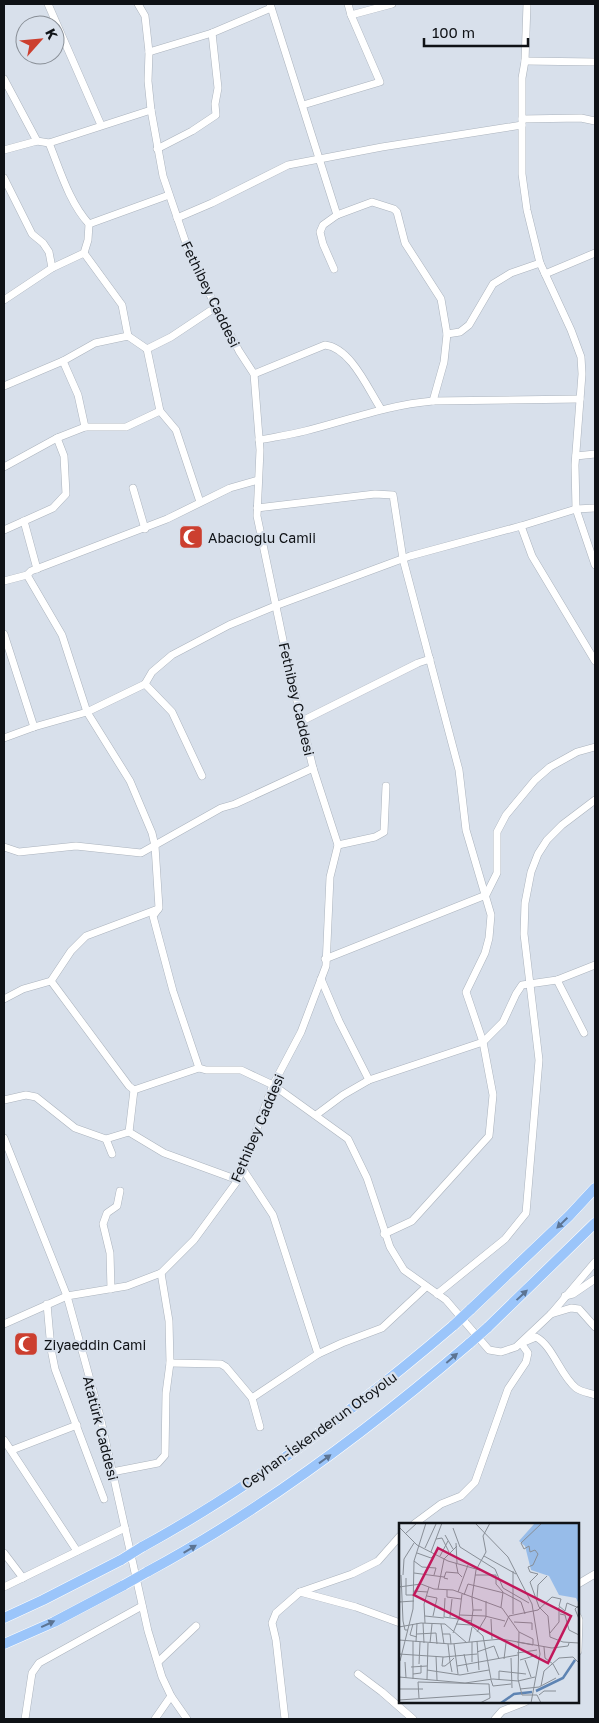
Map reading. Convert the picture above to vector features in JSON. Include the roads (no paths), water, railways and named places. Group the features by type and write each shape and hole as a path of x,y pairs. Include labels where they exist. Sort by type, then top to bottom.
{"highway":[{"name":"Ceyhan-İskenderun Otoyolu","path":"4,1618 44,1600 174,1530 253,1480 333,1423 403,1369 454,1325 563,1222 595,1188"},
{"name":"Ceyhan-İskenderun Otoyolu","path":"4,1644 54,1622 124,1585 186,1551 267,1501 410,1394 487,1328 595,1224"}],"street":[{"path":"48,4 101,125"},
{"name":"Fethibey Caddesi","path":"4,1324 67,1296 127,1286 161,1273 194,1240 238,1180 273,1084 301,1032 326,966 330,877 338,845 313,768 256,516 259,440 254,374 239,351 190,258 163,176 150,110 148,82 149,52 145,16 138,4"},
{"path":"303,105 380,82 348,4"},
{"path":"351,15 392,4"},
{"path":"527,4 525,61 522,78 522,174 527,210 540,263 571,330 581,357 576,456 576,509 595,566"},
{"path":"149,52 212,33 270,6 337,215"},
{"path":"157,149 192,132 216,115 218,88 212,33"},
{"path":"525,61 595,62"},
{"path":"4,80 37,141"},
{"path":"4,150 37,141 49,143 150,110"},
{"path":"177,218 212,203 288,165 522,122 581,118 595,121"},
{"path":"4,300 52,268 84,253 88,240 89,224 80,214 73,200 49,143"},
{"path":"4,178 32,234 49,252 52,268"},
{"path":"89,224 169,195"},
{"path":"334,269 320,232 323,224 337,215 372,202 394,209 397,212 405,243 441,299 447,334 444,362 433,401"},
{"path":"84,253 122,304 128,336 147,349 160,412 176,430 200,502"},
{"path":"545,274 595,253"},
{"path":"447,334 460,332 469,326 493,284 511,273 540,263"},
{"path":"147,349 171,338 216,307"},
{"path":"4,386 63,361 95,343 128,336"},
{"path":"254,374 325,345 332,346 349,357 381,409"},
{"path":"63,361 78,395 85,427"},
{"path":"259,440 304,431 381,409 412,403 580,399"},
{"path":"4,467 57,438 85,427 126,427 160,412"},
{"path":"4,530 53,508 66,494 64,456 57,438"},
{"path":"576,456 595,454"},
{"path":"4,581 28,575 37,569 167,520 230,488 258,480"},
{"path":"133,488 144,528"},
{"path":"257,508 392,495 403,559 459,770 466,830 491,914 489,938 485,953 466,992 484,1042 492,1095 489,1136 412,1221 384,1234"},
{"path":"4,738 34,727 87,712 145,684 152,672 172,655 229,625 275,606 403,559 576,509 595,508"},
{"path":"24,521 37,569"},
{"path":"521,526 532,556 595,660"},
{"path":"28,575 62,635 87,712 130,781 156,846 159,908 154,916 172,991 199,1068"},
{"path":"4,634 34,727"},
{"path":"302,721 418,663 430,659"},
{"path":"145,684 172,712 202,776"},
{"path":"325,959 486,896 497,873 497,832 506,815 534,780 550,767 578,752 595,747"},
{"path":"4,846 19,852 76,846 140,854 221,808 235,804 313,768"},
{"path":"338,845 375,837 384,832 386,786"},
{"path":"437,1294 505,1239 526,1213 538,1060 524,926 525,902 531,872 538,854 547,840 562,825 595,800"},
{"path":"4,999 23,990 51,981 71,951 86,936 159,908"},
{"path":"316,1115 343,1095 369,1080 484,1042 503,1022 522,985 557,980 595,965"},
{"path":"321,979 339,1021 369,1080"},
{"path":"557,980 584,1033"},
{"path":"51,981 129,1086 134,1090"},
{"path":"134,1090 199,1068 206,1070 241,1070 273,1084 316,1115 348,1139 367,1178 384,1234 404,1270 446,1300 488,1350 501,1352 516,1347 521,1343 551,1314 595,1262"},
{"path":"129,1132 134,1090"},
{"path":"4,1100 26,1095 36,1097 75,1128 106,1139 129,1132 164,1153 238,1180"},
{"name":"Atatürk Caddesi","path":"4,1138 67,1296 100,1416 148,1632 171,1696 187,1719"},
{"path":"106,1139 112,1154"},
{"path":"242,1168 273,1215 318,1354"},
{"path":"111,1289 110,1253 104,1224 106,1213 116,1206 120,1191"},
{"path":"112,1472 158,1463 165,1455 166,1393 170,1363 169,1321 161,1273"},
{"path":"564,1297 573,1294 595,1279"},
{"path":"252,1398 318,1354 342,1342 382,1328 426,1287"},
{"path":"47,1304 51,1349 55,1369 104,1499"},
{"path":"551,1314 571,1308 579,1309 595,1327"},
{"path":"521,1343 536,1338 543,1341 559,1368 577,1389 595,1395"},
{"path":"415,1523 441,1504 461,1496 475,1482 508,1390 526,1362 528,1353 521,1343"},
{"path":"170,1363 221,1364 230,1371 252,1398 260,1427"},
{"path":"12,1450 76,1425"},
{"path":"4,1440 77,1551"},
{"path":"4,1587 125,1528"},
{"path":"285,1719 276,1640 272,1623 276,1613 300,1592 352,1574 378,1561 399,1537"},
{"path":"4,1553 23,1578"},
{"path":"579,1583 595,1574"},
{"path":"300,1592 356,1606 399,1623"},
{"path":"25,1719 32,1673 39,1663 142,1606"},
{"path":"158,1662 196,1626"},
{"path":"358,1674 413,1719"},
{"path":"155,1719 171,1696"},
{"path":"495,1719 502,1711 522,1703"}],"place":[{"name":"Abacıoğlu Camii","path":"191,537"},
{"name":"Ziyaeddin Cami","path":"26,1344"}]}
